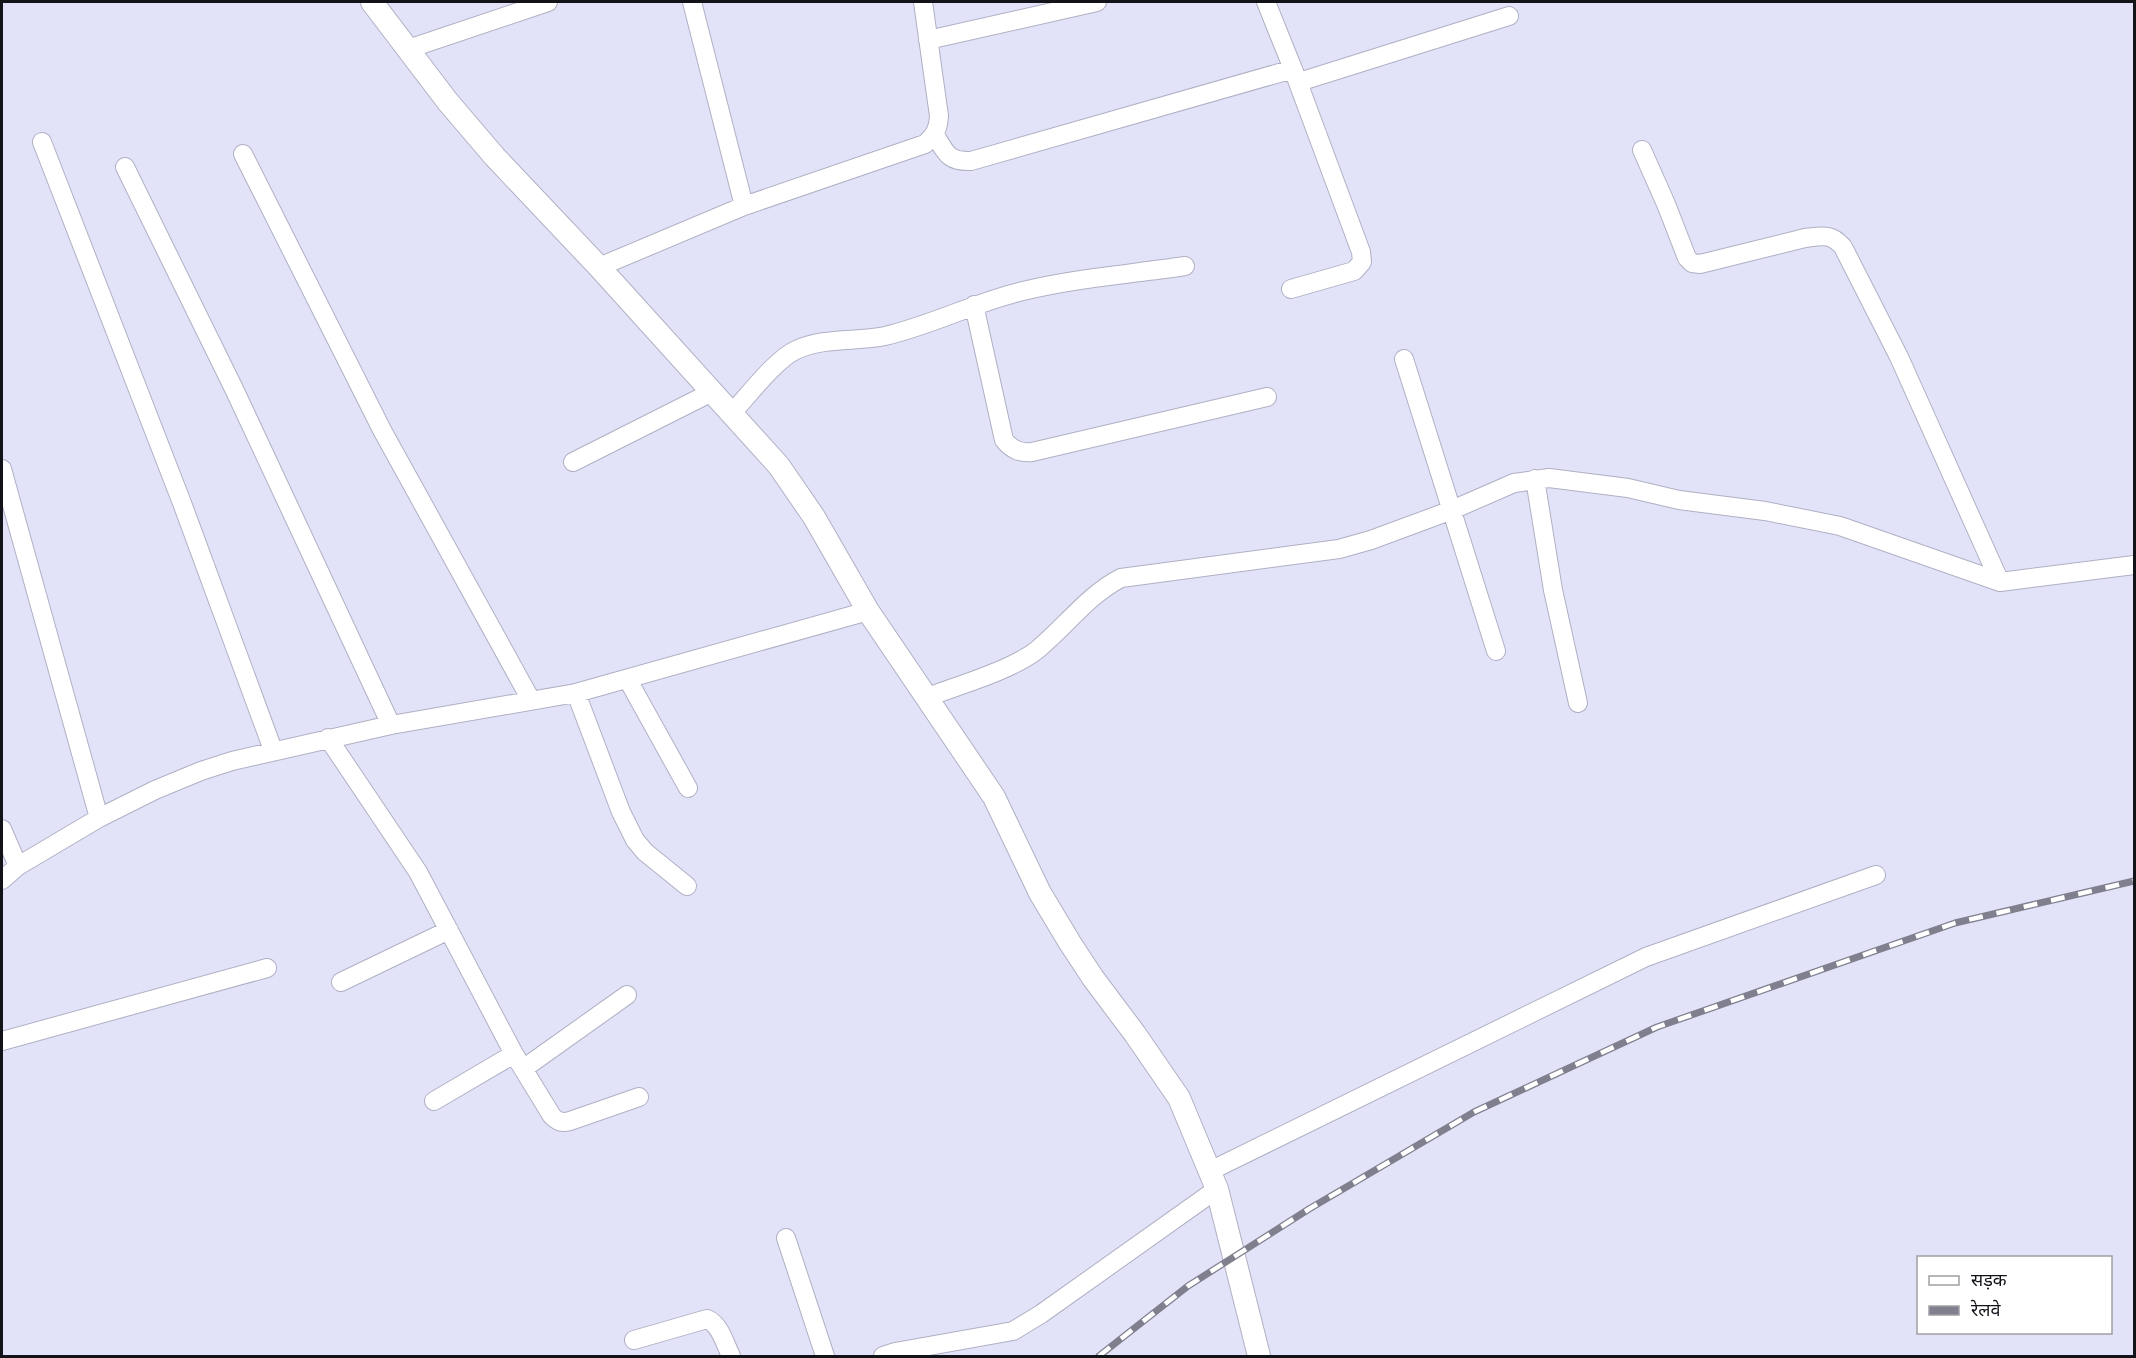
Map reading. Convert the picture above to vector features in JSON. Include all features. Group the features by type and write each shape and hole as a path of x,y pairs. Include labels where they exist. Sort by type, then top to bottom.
{"main road":[{"path":"372,2 448,102 495,157 599,267 779,466 814,517 868,611 994,796 1040,893 1070,944 1179,1098 1214,1180 1259,1356"}],"street":[{"path":"408,49 548,2"},
{"path":"692,2 744,206"},
{"path":"599,267 744,206 924,144 935,135 939,127 939,116 923,2"},
{"path":"928,40 1097,2"},
{"path":"1266,2 1296,75 1361,252 1362,262 1354,271 1291,289"},
{"path":"935,135 946,154 951,158 959,162 971,161 1509,16"},
{"path":"42,142 182,503 273,750"},
{"path":"1642,150 1666,204 1686,258 1692,262 1700,264 1805,238 1822,236 1836,238 1843,247 1899,357 2000,582"},
{"path":"243,154 382,430 531,700"},
{"path":"125,167 235,391 391,725"},
{"path":"732,414 783,359 794,351 820,342 885,336 974,304 1024,290 1185,266"},
{"path":"974,304 1004,440 1015,450 1024,453 1267,397"},
{"path":"1404,359 1496,651"},
{"path":"573,462 712,392"},
{"path":"2,469 99,818"},
{"path":"927,697 1017,663 1036,651 1062,628 1096,592 1121,578 1339,549 1371,540 1452,510 1514,483 1534,479 1549,478 1628,488 1679,500 1765,511 1839,526 2000,582 2134,565"},
{"path":"1534,479 1553,590 1578,703"},
{"path":"2,880 18,866 99,818 155,790 201,771 273,750 328,738 576,693 868,611"},
{"path":"628,680 688,788"},
{"path":"576,693 621,812 635,840 645,852 687,886"},
{"path":"328,738 418,872 518,1062 556,1121 563,1123 639,1097"},
{"path":"2,829 18,866"},
{"path":"883,1356 1013,1331 1041,1314 1214,1180 1647,957 1876,875"},
{"path":"341,982 449,930"},
{"path":"2,1041 267,968"},
{"path":"434,1101 518,1062 627,995"},
{"path":"786,1238 825,1356"},
{"path":"634,1340 707,1319 717,1327 730,1356"}],"railway":[{"path":"1099,1356 1188,1286 1309,1209 1474,1112 1657,1027 1955,923 2134,881"}]}
